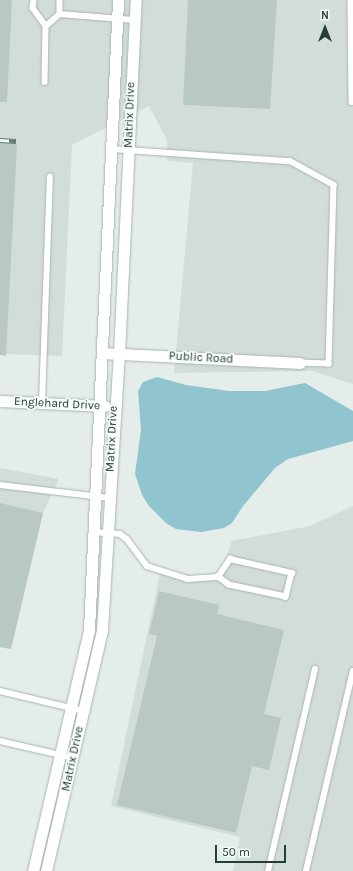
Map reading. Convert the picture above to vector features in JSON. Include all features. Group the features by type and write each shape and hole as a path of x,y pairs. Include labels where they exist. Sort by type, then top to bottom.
{"street":[{"name":"Matrix Drive","path":"33,871 89,630 92,532 112,149 118,0"},
{"name":"Matrix Drive","path":"46,871 74,758 83,711 102,630 114,406 119,354 136,0"},
{"name":"Public Road","path":"102,352 300,363"},
{"name":"Englehard Drive","path":"0,401 114,406"}],"lane":[{"path":"34,0 34,8 46,26 45,82"},
{"path":"60,0 60,14"},
{"path":"351,0 352,102"},
{"path":"46,26 60,14 134,20"},
{"path":"112,149 290,161 334,185 329,364 300,363"},
{"path":"42,403 50,177"},
{"path":"0,485 109,498"},
{"path":"92,532 120,534 127,539 147,566 188,579 218,577 229,585 286,597 292,573 230,559 218,577"},
{"path":"268,871 315,669"},
{"path":"306,871 353,671"},
{"path":"0,691 83,711"},
{"path":"0,741 74,758"}],"shaded area":[{"path":"0,0 353,0 353,384 312,371 174,373 193,163 167,161 167,140 149,106 72,145 62,356 0,354"},
{"path":"0,468 59,479 43,513 11,649 0,647"},
{"path":"353,506 353,871 233,871 240,837 111,806 161,569 221,582 231,541 310,526"}],"water":[{"path":"157,377 186,385 229,391 265,391 305,383 353,411 353,441 288,459 275,468 243,506 232,523 224,528 201,532 176,529 166,523 149,506 142,495 135,474 141,430 138,391 143,382"}],"building":[{"path":"0,0 12,0 7,102 0,102"},
{"path":"188,0 277,0 270,109 183,105"},
{"path":"0,143 17,144 6,356 0,355"},
{"path":"0,503 43,513 11,649 0,647"},
{"path":"159,591 219,605 217,614 284,630 264,714 281,718 269,770 252,766 236,833 117,805 157,636 149,634"}],"railway":[{"path":"0,140 16,141"}]}
